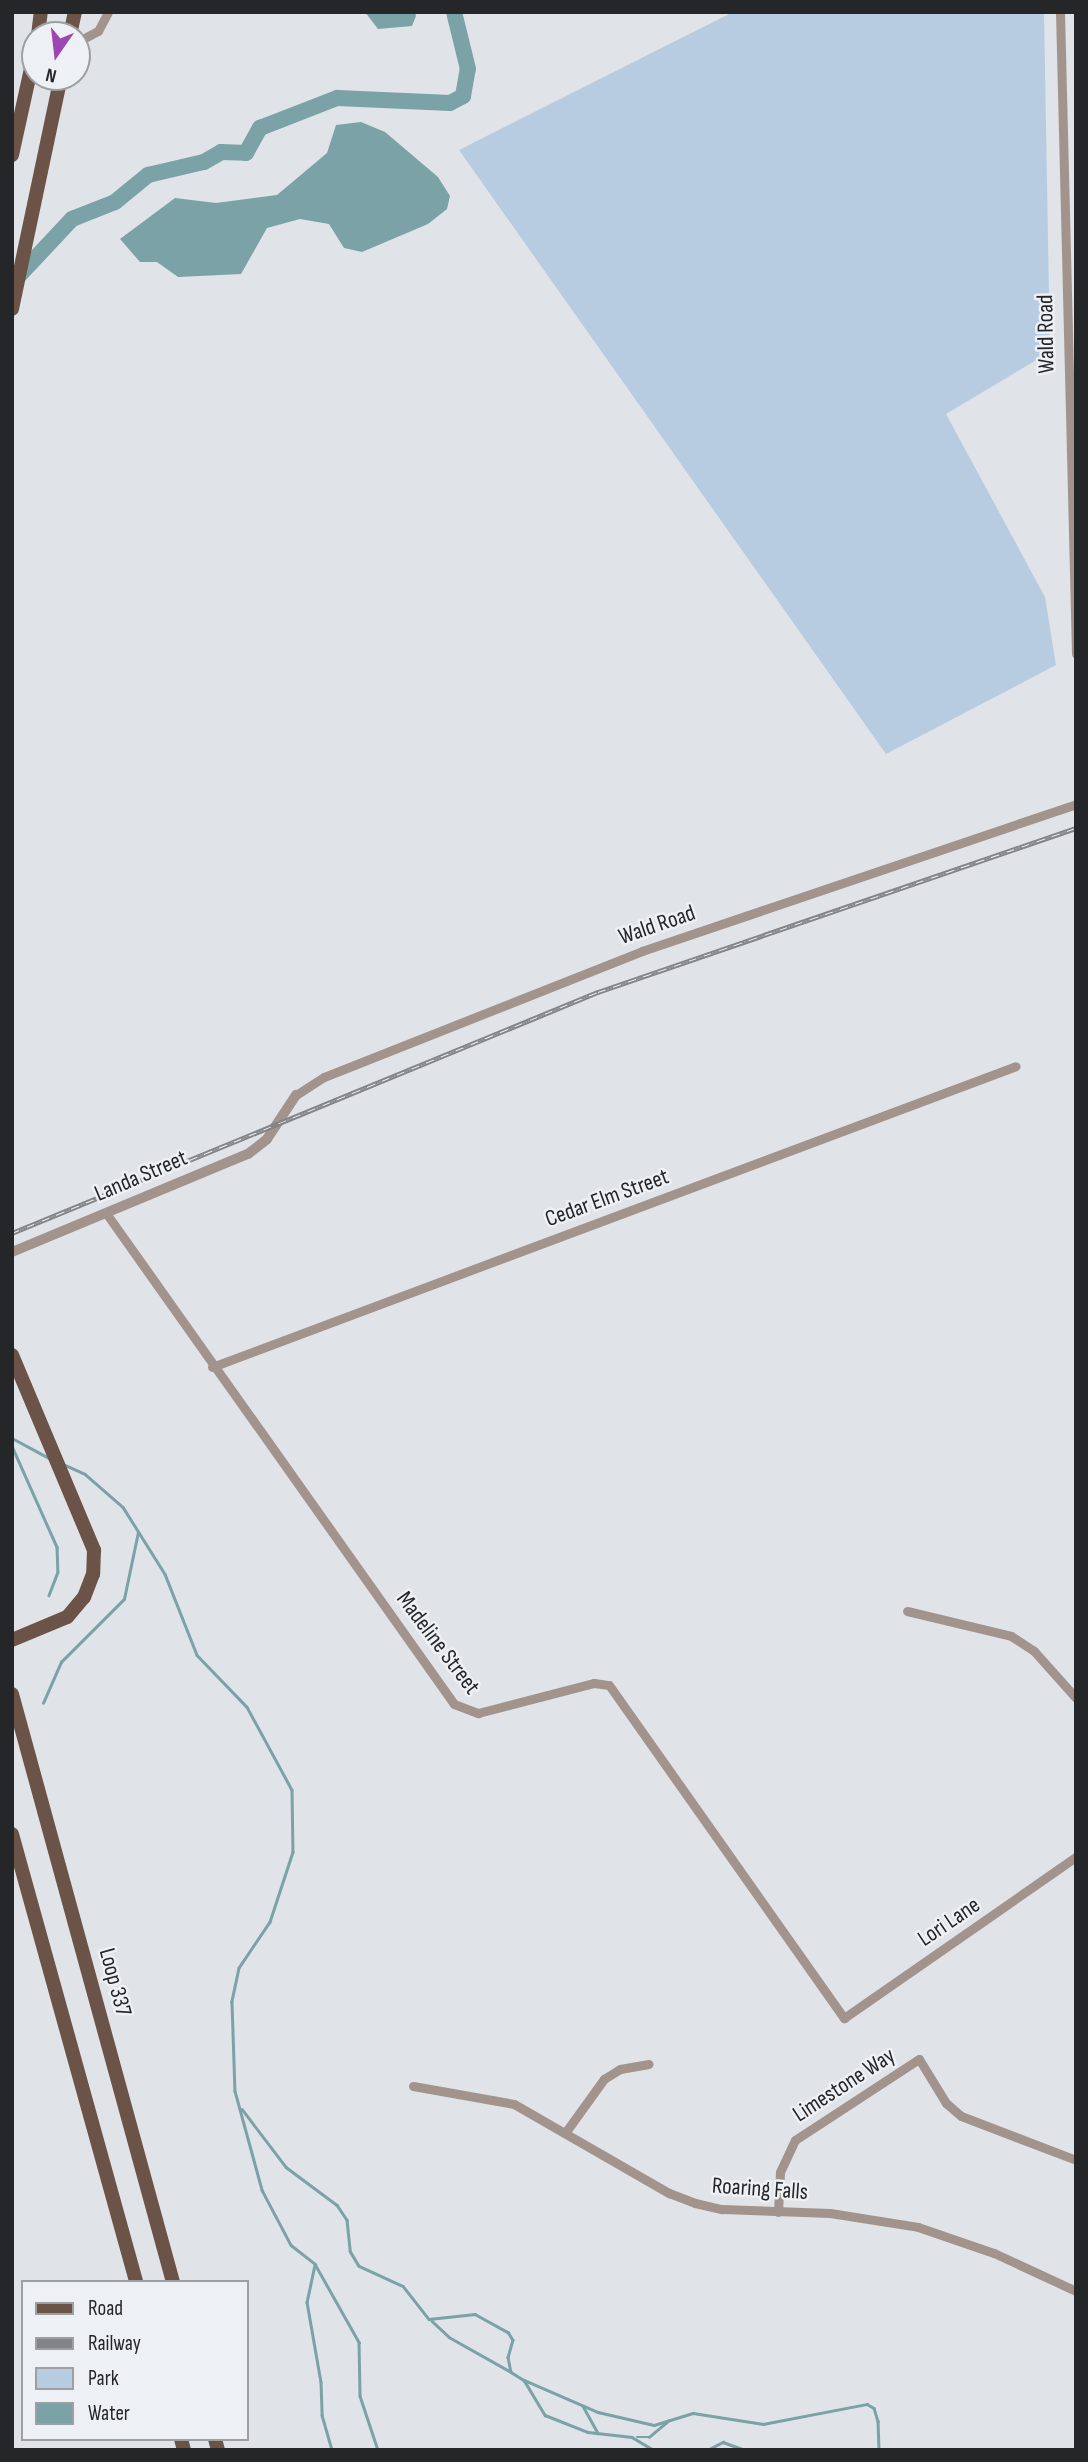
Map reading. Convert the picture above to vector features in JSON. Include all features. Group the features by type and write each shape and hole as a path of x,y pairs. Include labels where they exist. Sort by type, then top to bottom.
{"main road":[{"path":"12,155 26,91"},
{"path":"12,309 58,91"},
{"path":"12,1355 94,1550 93,1574 84,1597 67,1617 12,1640"},
{"name":"Loop 337","path":"12,1694 172,2280"},
{"path":"12,1833 135,2280"}],"street":[{"path":"91,35 99,31 107,12"},
{"name":"Wald Road","path":"1060,12 1076,654"},
{"name":"Wald Road","path":"276,1126 296,1095 324,1077 629,956 1076,804"},
{"name":"Cedar Elm Street","path":"212,1367 1016,1066"},
{"name":"Landa Street","path":"12,1251 248,1154 276,1126"},
{"name":"Madeline Street","path":"106,1213 212,1367 459,1709 478,1713 594,1683 612,1688 845,2018"},
{"path":"907,1611 1011,1636 1034,1651 1076,1698"},
{"name":"Lori Lane","path":"845,2018 1076,1857"},
{"name":"Limestone Way","path":"778,2212 780,2172 795,2140 919,2059 946,2103 961,2116 1076,2160"},
{"path":"565,2133 604,2079 620,2069 649,2064"},
{"name":"Roaring Falls","path":"413,2086 500,2099 669,2193 695,2203 778,2212 830,2213 918,2227 994,2253 1076,2291"}],"green space":[{"path":"733,12 1044,12 1050,352 946,414 1045,597 1056,665 886,754 459,150"}],"water":[{"path":"365,12 415,12 416,16 412,26 378,29"},
{"path":"361,122 385,132 438,177 450,196 447,209 428,224 362,252 344,248 329,224 300,219 267,228 241,274 178,277 157,262 140,262 120,239 175,198 216,203 277,195 327,153 336,125"}],"waterway":[{"path":"12,283 72,219 115,202 148,175 204,162 221,152 246,153 260,128 337,98 450,103 463,96 468,69 454,12"},
{"path":"12,1438 49,1458"},
{"path":"12,1446 57,1547 58,1572 49,1595"},
{"path":"65,1465 85,1474 123,1507 165,1574 197,1655 247,1707 292,1790 293,1852 270,1922 239,1968 232,2002 235,2091 262,2190 291,2245 315,2264 359,2342 360,2396 378,2450"},
{"path":"43,1703 61,1662 124,1599 138,1532"},
{"path":"242,2109 286,2167 337,2205 347,2220 350,2251 359,2266 403,2286 429,2319 475,2314 508,2332 513,2340 508,2357 511,2372 524,2380 598,2412 654,2425 693,2413 763,2424 867,2404 874,2408 878,2421 879,2450"},
{"path":"315,2265 307,2302 321,2382 322,2415 332,2450"},
{"path":"432,2321 449,2337 511,2372"},
{"path":"524,2380 545,2415 588,2432 632,2437 654,2450"},
{"path":"583,2406 598,2433"},
{"path":"637,2437 649,2437 669,2420"},
{"path":"707,2450 723,2442 745,2450"}],"railway":[{"path":"12,1233 598,992 1076,828"}]}
